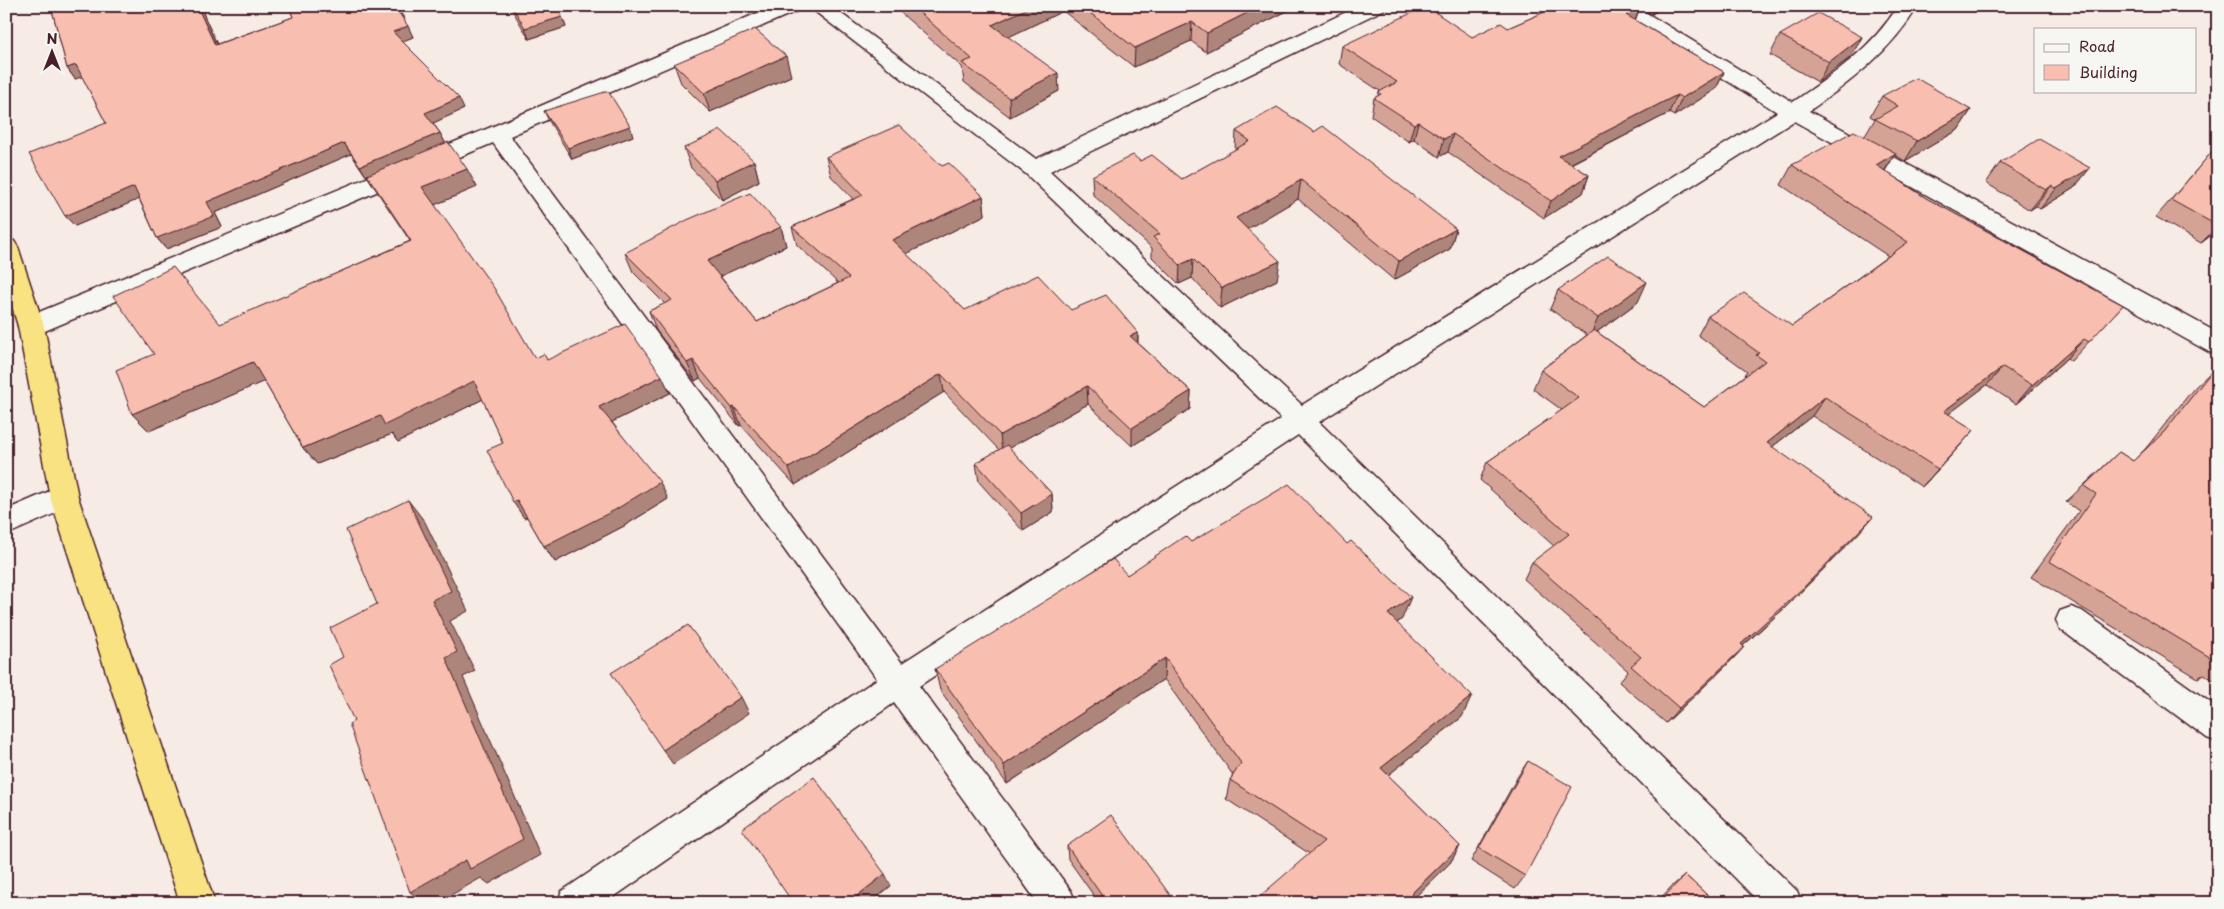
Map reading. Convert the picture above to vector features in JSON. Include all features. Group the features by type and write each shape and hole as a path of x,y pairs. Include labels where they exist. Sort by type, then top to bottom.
{"highway":[{"path":"6,247 31,326 64,497 198,903"}],"street":[{"path":"31,326 497,133 792,6"},
{"path":"818,6 1034,169 1300,420 1785,903"},
{"path":"1034,169 1376,6"},
{"path":"1621,6 1793,112 2218,344"},
{"path":"574,903 898,683 1300,420 1793,112 1874,52 1908,6"},
{"path":"497,133 1059,903"},
{"path":"6,523 64,497"},
{"path":"2071,620 2218,727"}],"building":[{"path":"51,6 197,6 215,45 293,17 289,6 397,6 399,10 397,10 408,26 393,32 459,98 425,113 440,133 360,166 344,143 207,202 214,216 157,238 134,187 65,216 29,154 106,123 76,65 67,68"},
{"path":"512,6 556,6 562,17 525,28"},
{"path":"912,6 1032,6 992,25 1058,73 1009,98 962,63 972,59"},
{"path":"1081,6 1261,6 1207,33 1192,22 1135,48"},
{"path":"1426,6 1472,37 1501,23 1508,28 1558,6 1639,6 1626,15 1724,72 1682,98 1677,95 1558,156 1589,175 1551,201 1453,134 1444,139 1418,122 1414,124 1374,98 1381,94 1379,92 1397,82 1342,46"},
{"path":"1818,13 1862,37 1829,62 1780,35"},
{"path":"755,29 786,56 704,93 674,64"},
{"path":"1916,78 1971,110 1917,141 1875,119 1898,106 1882,96"},
{"path":"608,91 630,126 568,148 544,111"},
{"path":"1277,107 1314,132 1323,126 1456,229 1399,261 1301,180 1236,218 1280,261 1222,288 1193,259 1180,265 1153,237 1160,234 1092,176 1133,155 1140,161 1152,155 1182,179 1250,141 1236,131"},
{"path":"899,125 942,166 949,163 983,196 892,240 965,310 1038,275 1071,310 1106,295 1138,333 1130,336 1191,391 1132,428 1087,386 1000,435 941,374 789,468 734,407 732,408 693,360 687,363 649,311 672,300 625,253 687,220 750,193 781,227 707,261 757,322 849,278 792,227 863,195 826,157"},
{"path":"721,130 754,161 715,180 684,148"},
{"path":"1854,131 1896,153 1876,165 1926,198 2123,305 2089,342 2084,339 2032,385 2003,367 1944,411 1974,430 1938,469 1825,397 1767,443 1873,517 1803,588 1741,644 1744,647 1679,708 1631,666 1641,657 1532,562 1569,534 1487,462 1579,398 1541,370 1594,330 1704,407 1765,361 1756,355 1759,353 1708,316 1744,293 1792,326 1908,242 1792,165"},
{"path":"2039,139 2090,168 2056,189 2051,186 2046,190 2000,163"},
{"path":"448,142 467,169 422,187 494,288 535,358 544,354 547,360 625,324 662,376 599,407 660,482 615,510 544,546 517,500 513,502 487,450 503,443 474,381 385,425 380,416 303,448 253,362 132,414 116,370 154,354 113,296 173,267 220,324 411,241 367,175"},
{"path":"2216,147 2218,148 2218,226 2171,200"},
{"path":"1608,256 1647,282 1598,318 1558,290"},
{"path":"2212,371 2218,374 2218,662 2049,561 2096,494 2084,486 2119,452 2133,461 2164,432"},
{"path":"1007,445 1052,494 1021,513 976,463"},
{"path":"1289,484 1347,544 1351,541 1411,597 1388,614 1472,696 1381,768 1460,846 1411,894 1419,903 1252,903 1324,841 1230,780 1241,763 1165,658 1004,765 935,669 1113,559 1127,575 1185,536 1191,542"},
{"path":"408,500 451,591 432,600 457,652 446,658 523,839 470,869 466,860 410,892 349,724 354,721 329,665 343,657 330,628 377,604 346,530"},
{"path":"688,625 741,697 663,750 611,673"},
{"path":"1528,761 1572,787 1525,876 1479,848"},
{"path":"814,777 885,874 848,903 793,903 742,829"},
{"path":"1111,815 1176,903 1107,903 1067,846"},
{"path":"1685,875 1716,903 1658,903"}]}
